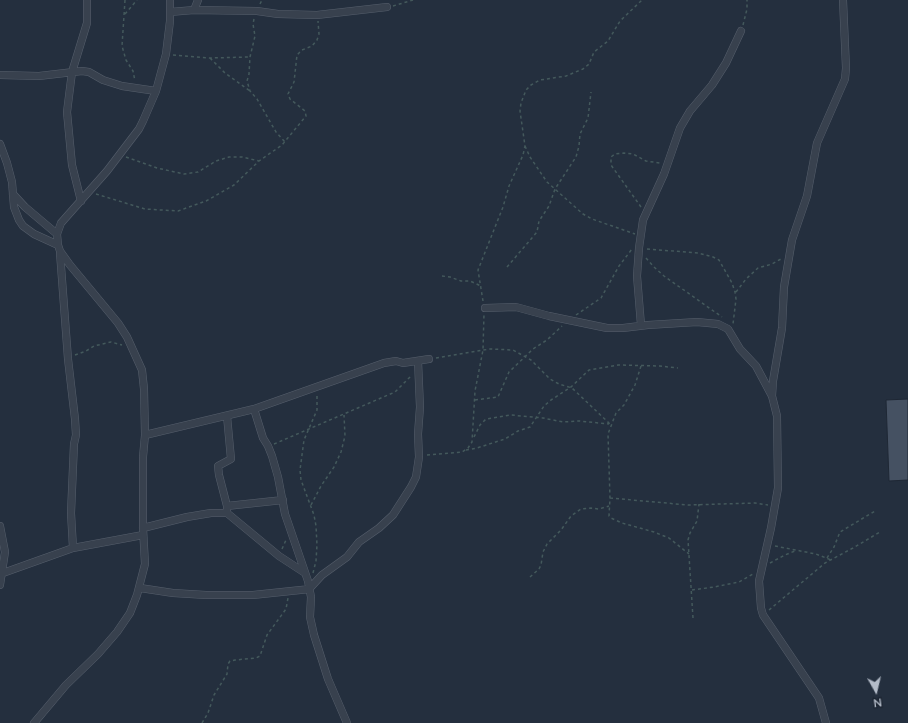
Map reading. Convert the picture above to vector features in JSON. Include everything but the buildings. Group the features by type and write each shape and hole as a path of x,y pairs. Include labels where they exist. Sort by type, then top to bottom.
{"street":[{"path":"81,201 72,165 67,112 72,72 87,23 87,0"},
{"path":"73,548 71,513 76,427 68,359 57,234 61,223 120,155 139,129 156,91 166,54 170,0"},
{"path":"194,10 198,0"},
{"path":"772,396 773,381 781,335 784,287 794,234 807,196 817,143 845,79 846,68 843,0"},
{"path":"170,12 194,10 257,11 278,14 318,15 387,7"},
{"path":"641,326 636,276 639,242 644,219 667,164 676,136 693,106 712,85 726,63 741,31"},
{"path":"0,75 40,76 72,72 89,72 103,80 122,86 156,91"},
{"path":"0,144 7,163 14,208 19,220 23,226 34,234 59,248 70,265 111,314 131,346 142,370 143,377 145,436 143,457 143,531 145,564 140,588 130,612 117,632 98,654 66,685 34,723"},
{"path":"13,194 25,207 57,234"},
{"path":"485,308 516,307 549,316 570,319 606,328 691,322 713,323 725,326 733,335 740,349 754,363 772,396 777,416 778,488 759,581 763,615 819,698 826,723"},
{"path":"145,436 254,409 384,363 394,361 419,364 429,359"},
{"path":"140,588 206,596 253,595 289,592 309,586 347,557 359,542 379,528 393,515 416,477 419,456 419,364"},
{"path":"254,409 278,477 290,529 309,586 311,597 310,617 314,635 328,679 347,723"},
{"path":"227,416 232,459 218,466 227,509 279,556 305,573"},
{"path":"3,573 73,548 143,531 187,517 283,500"},
{"path":"0,526 6,552 0,585"}],"path":[{"path":"125,0 122,49 126,60 133,71 136,88"},
{"path":"124,16 137,0"},
{"path":"387,7 413,0"},
{"path":"642,0 620,21 608,41 594,52 588,64 583,69 566,76 540,80 530,85 526,90 521,103 520,111 525,146 530,157 546,180 586,216 628,231 644,248 649,250 698,254 716,258 720,262 732,283 735,294 733,335"},
{"path":"741,31 746,12 747,0"},
{"path":"250,91 247,81 250,57 255,36 253,21 257,11"},
{"path":"88,192 145,209 182,210 206,201 232,188 259,161 285,142 306,116 305,111 290,99 288,94 294,82 296,59 299,53 312,46 318,37 318,15"},
{"path":"166,54 209,58 250,57"},
{"path":"209,58 225,73 250,91 257,98 276,132 285,142"},
{"path":"508,267 537,232 539,221 549,206 561,177 573,162 578,151 580,134 588,118 591,92"},
{"path":"473,438 478,370 483,350 485,308 478,268 509,186 520,165 525,146"},
{"path":"644,219 640,206 611,165 611,157 615,154 624,152 633,154 646,161 667,164"},
{"path":"120,155 157,168 184,174 198,172 216,161 229,157 242,157 259,161"},
{"path":"639,242 654,268 722,318"},
{"path":"475,400 498,397 509,372 533,349 547,340 570,319 601,298 619,266 639,242"},
{"path":"735,294 746,278 758,268 772,264 791,252"},
{"path":"442,276 461,281 470,281 481,286"},
{"path":"68,359 75,354 100,344 112,342 131,346"},
{"path":"429,359 483,350 513,350 532,360 550,379 559,384 571,387 610,424"},
{"path":"268,446 395,392 419,364"},
{"path":"419,456 462,452 504,439 518,431 530,427 551,400 571,387 576,381 591,370 618,365 678,368"},
{"path":"640,366 635,386 624,405 616,413 610,424 607,440 610,498 609,516 622,523 669,538 689,554"},
{"path":"309,586 314,571 318,545 314,515 301,480 300,470 304,440 317,410 315,387"},
{"path":"311,505 341,452 345,436 344,414"},
{"path":"466,450 472,442 480,425 488,418 511,415 563,422 579,421 610,424"},
{"path":"610,498 699,504 755,503 775,507"},
{"path":"693,618 688,540 697,521 699,504"},
{"path":"530,577 542,564 547,544 561,530 570,516 580,510 609,506"},
{"path":"827,558 834,547 840,532 874,511"},
{"path":"279,556 290,529"},
{"path":"763,615 820,566 880,532"},
{"path":"767,545 816,554 831,560"},
{"path":"691,590 738,582 785,555 795,551"},
{"path":"202,723 208,713 214,695 227,674 228,664 230,661 256,658 260,656 268,634 286,609 289,592"}]}
